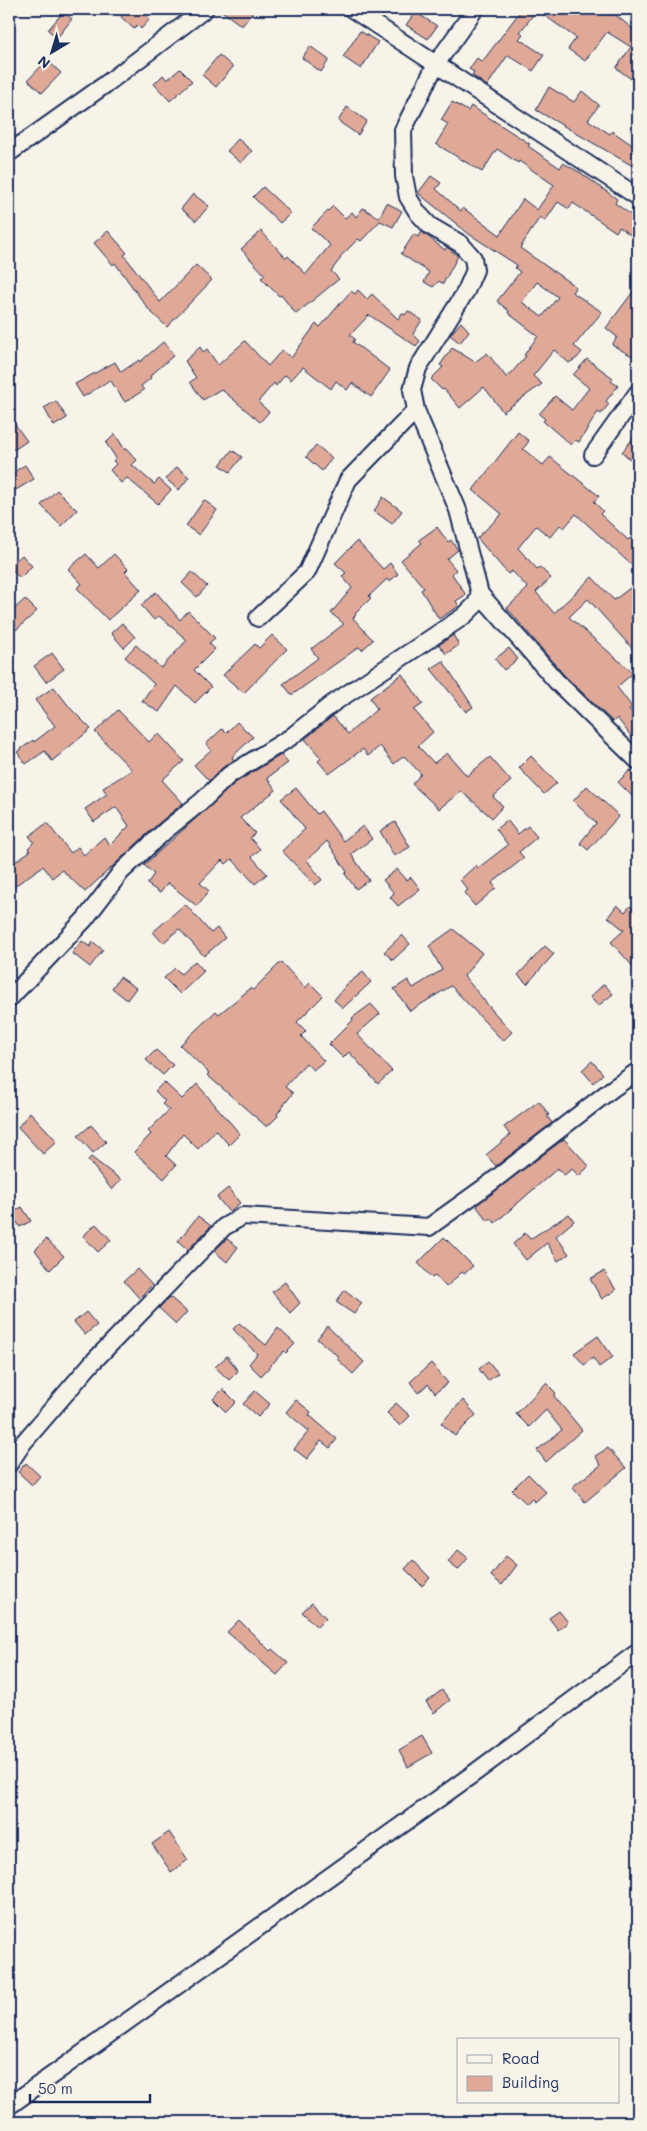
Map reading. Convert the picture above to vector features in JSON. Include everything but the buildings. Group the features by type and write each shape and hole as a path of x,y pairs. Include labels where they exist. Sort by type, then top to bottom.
{"street":[{"path":"9,153 106,84 206,9"},
{"path":"352,9 638,197"},
{"path":"474,9 436,64 403,130 404,176 408,197 418,214 430,226 461,244 473,258 475,270 466,291 418,368 412,390 416,410 458,510 480,594 557,682 638,761"},
{"path":"593,456 638,392"},
{"path":"258,618 306,572 348,480 416,410"},
{"path":"9,999 85,919 121,872 229,775 291,737 332,704 464,616 476,604 480,594"},
{"path":"9,1464 23,1443 91,1364 224,1227 243,1216 429,1227 489,1184 612,1089 638,1072"},
{"path":"9,2106 473,1774 638,1652"}]}
